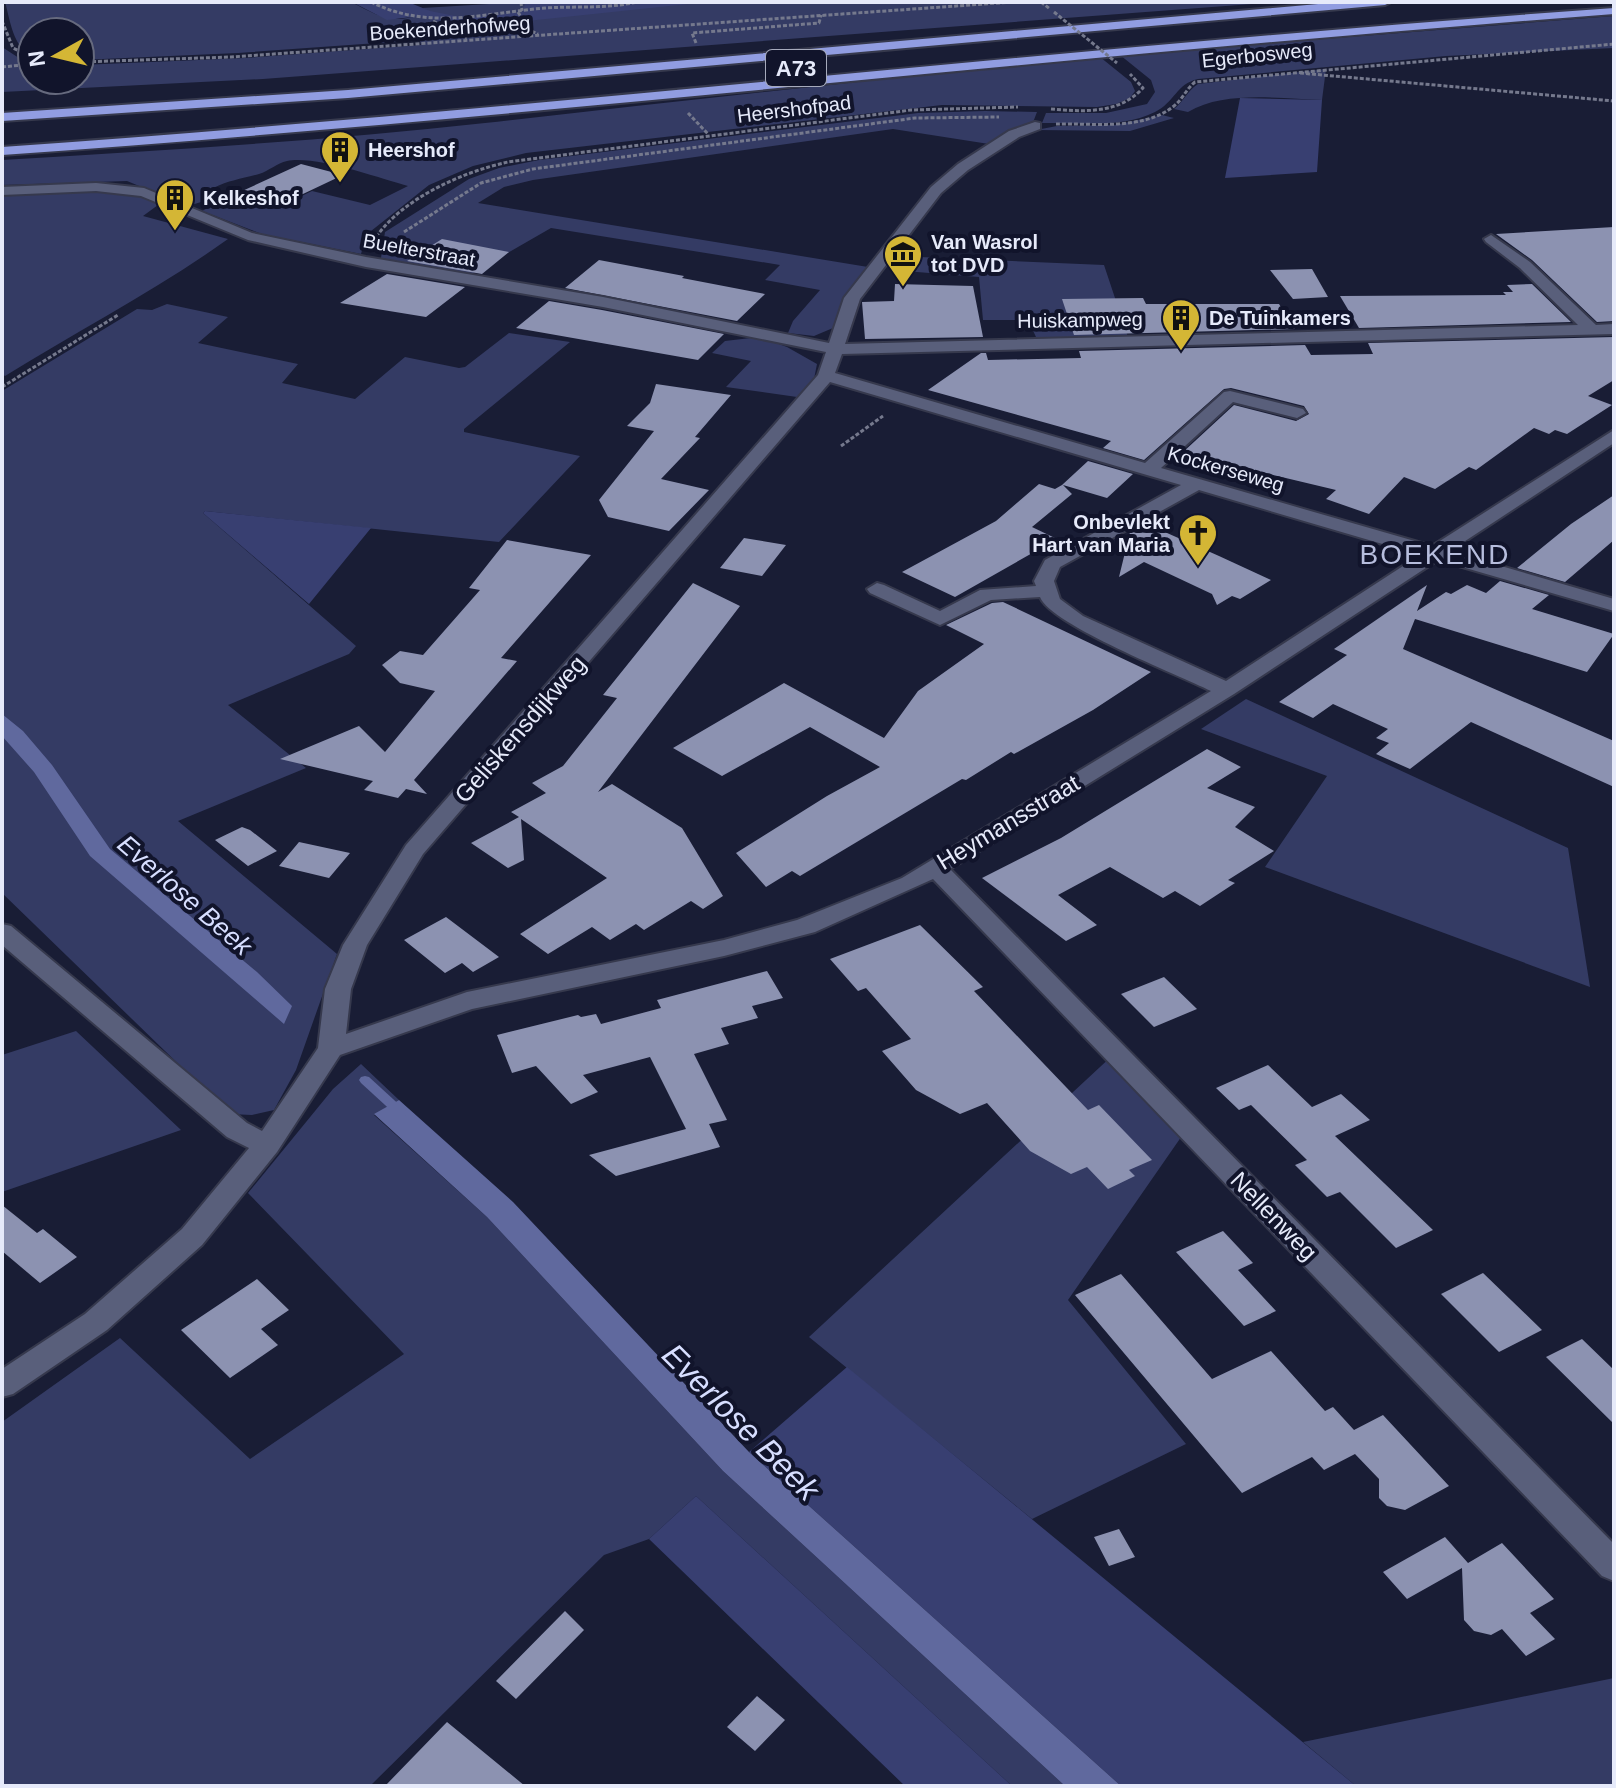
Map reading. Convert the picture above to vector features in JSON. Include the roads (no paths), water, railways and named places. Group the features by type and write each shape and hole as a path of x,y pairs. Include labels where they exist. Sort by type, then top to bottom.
{"highway":[{"name":"A73","path":"2,117 418,89 1024,30 1385,2"},
{"name":"A73","path":"50,133 341,113 1161,34 1591,2"},
{"name":"A73","path":"2,151 360,125 1177,45 1614,11"},
{"name":"A73","path":"229,88 878,37 1024,30"},
{"path":"2,103 120,96"}],"street":[{"path":"835,349 852,298 936,190 963,167 1014,134 1035,126"},
{"name":"Buelterstraat","path":"2,191 96,187 144,192 248,236 366,262 612,304 835,349"},
{"path":"1491,239 1525,265 1591,329"},
{"name":"Huiskampweg","path":"835,349 1614,329"},
{"name":"Geliskensdijkweg","path":"2,1385 96,1322 192,1237 267,1145 331,1049 338,989 355,945 414,850 826,376 835,349"},
{"name":"Kockerseweg","path":"826,376 1614,605"},
{"path":"1148,470 1230,396 1297,413"},
{"name":"Heymansstraat","path":"331,1049 467,1001 724,948 806,926 910,883 1227,690 1614,435"},
{"path":"1196,484 1052,564 1044,581 1051,602 1076,620 1227,690"},
{"path":"877,589 940,619 987,594 1047,591"},
{"name":"Nellenweg","path":"935,867 1614,1566"},
{"path":"2,932 237,1130 267,1145"}],"waterway":[{"name":"Everlose Beek","path":"365,1080 401,1113"}],"place":[{"name":"Heershof","path":"340,184"},
{"name":"Kelkeshof","path":"175,232"},
{"name":"Van Wasrol tot DVD","path":"903,288"},
{"name":"De Tuinkamers","path":"1181,352"},
{"name":"Onbevlekt Hart van Maria","path":"1198,567"}],"district":[{"name":"BOEKEND","path":"1435,554"}]}
